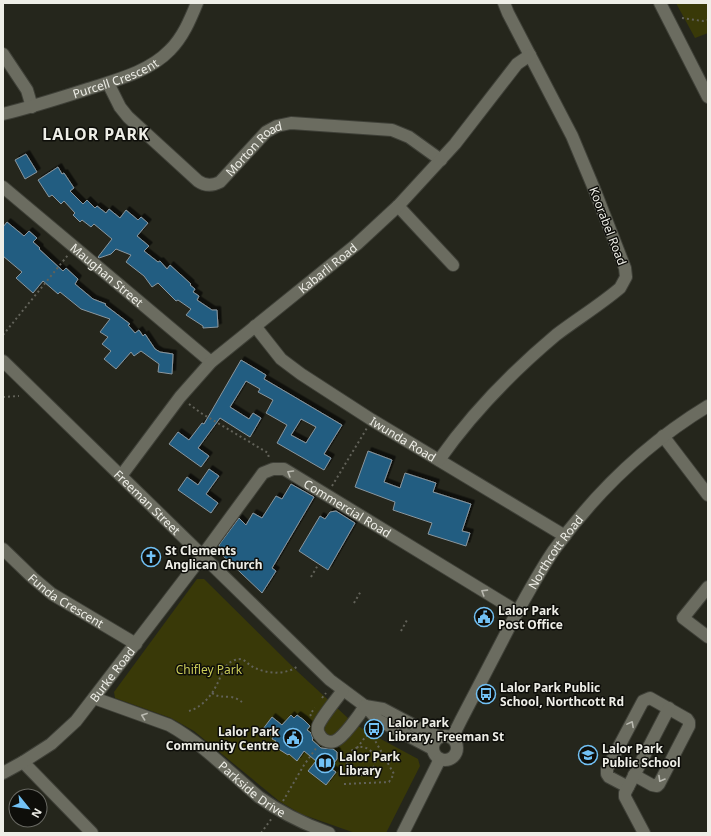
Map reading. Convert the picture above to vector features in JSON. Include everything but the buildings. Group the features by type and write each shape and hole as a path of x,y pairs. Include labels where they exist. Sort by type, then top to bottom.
{"street":[{"name":"Purcell Crescent","path":"3,114 32,107 108,83 144,69 162,58 182,36 197,3"},
{"name":"Koorabel Road","path":"439,460 470,420 514,372 557,335 617,291 623,284 626,277 625,268 587,170 572,136 504,3"},
{"path":"660,3 708,97"},
{"path":"3,54 27,90 32,107"},
{"name":"Kabarli Road","path":"120,476 180,397 211,362 356,244 398,206 441,160 480,113 517,64 530,55"},
{"name":"Morton Road","path":"108,83 120,107 128,117 198,181 204,184 213,185 220,182 266,132 276,126 291,123 392,130 409,137 441,160"},
{"name":"Maughan Street","path":"3,187 75,246 211,362"},
{"path":"398,206 453,265"},
{"name":"Iwunda Road","path":"255,326 281,359 300,374 372,420 565,536"},
{"name":"Freeman Street","path":"3,361 330,680 365,706 378,720 437,754"},
{"name":"Northcott Road","path":"452,738 536,578 584,511 627,465 663,436 708,406"},
{"path":"663,436 708,495"},
{"name":"Commercial Road","path":"273,470 284,469 518,612"},
{"path":"202,556 262,473 273,470"},
{"name":"Funda Crescent","path":"3,549 52,594 136,644"},
{"name":"Burke Road","path":"3,773 51,744 68,730 136,644 202,556"},
{"path":"708,588 683,618 708,637"},
{"path":"343,690 318,725 319,734 323,740 330,742 339,739 365,706"},
{"name":"Parkside Drive","path":"94,698 169,725 176,729 211,754 259,796 278,810 300,822 329,833"},
{"path":"628,787 609,777 607,774 607,769 643,702 650,698 687,719 689,726 659,784 654,786 634,775"},
{"name":"Freeman Street","path":"365,706 384,709 419,728 440,737"},
{"path":"644,833 625,797 625,792 669,708"},
{"path":"403,833 437,754 434,742 440,737 446,736 452,738 456,747 455,753 447,759 437,754"},
{"path":"23,762 92,833"}],"path":[{"path":"682,18 703,21 708,20"},
{"path":"3,335 75,246"},
{"path":"3,396 19,396"},
{"path":"180,397 201,413 268,453 273,470"},
{"path":"327,495 372,420"},
{"path":"311,577 318,565"},
{"path":"354,602 361,591"},
{"path":"401,631 408,620"},
{"path":"189,711 197,708 212,693 223,670 233,660 242,659 254,668 268,672 288,672 298,666"},
{"path":"212,693 218,697 229,696 242,702"},
{"path":"344,784 389,782 394,774 369,730"},
{"path":"356,748 366,748 373,754 375,763 373,768 367,774 363,775 354,773 349,766 348,758 353,750 366,736 372,734"},
{"path":"281,805 304,765 323,740"},
{"path":"261,833 275,814"}],"green space":[{"path":"676,3 708,3 708,33 695,38"},
{"name":"Chifley Park","path":"197,579 204,579 298,672 349,719 364,730 418,759 420,766 386,833 355,833 301,814 279,801 194,731 171,718 115,698 114,692"}],"place":[{"name":"St Clements Anglican Church","path":"151,557"},
{"name":"Lalor Park Post Office","path":"484,617"},
{"name":"Lalor Park Public School, Northcott Rd","path":"486,694"},
{"name":"Lalor Park Library, Freeman St","path":"374,729"},
{"name":"Lalor Park Community Centre","path":"293,738"},
{"name":"Lalor Park Public School","path":"588,755"},
{"name":"Lalor Park Library","path":"325,763"}],"district":[{"name":"LALOR PARK","path":"96,134"}]}
